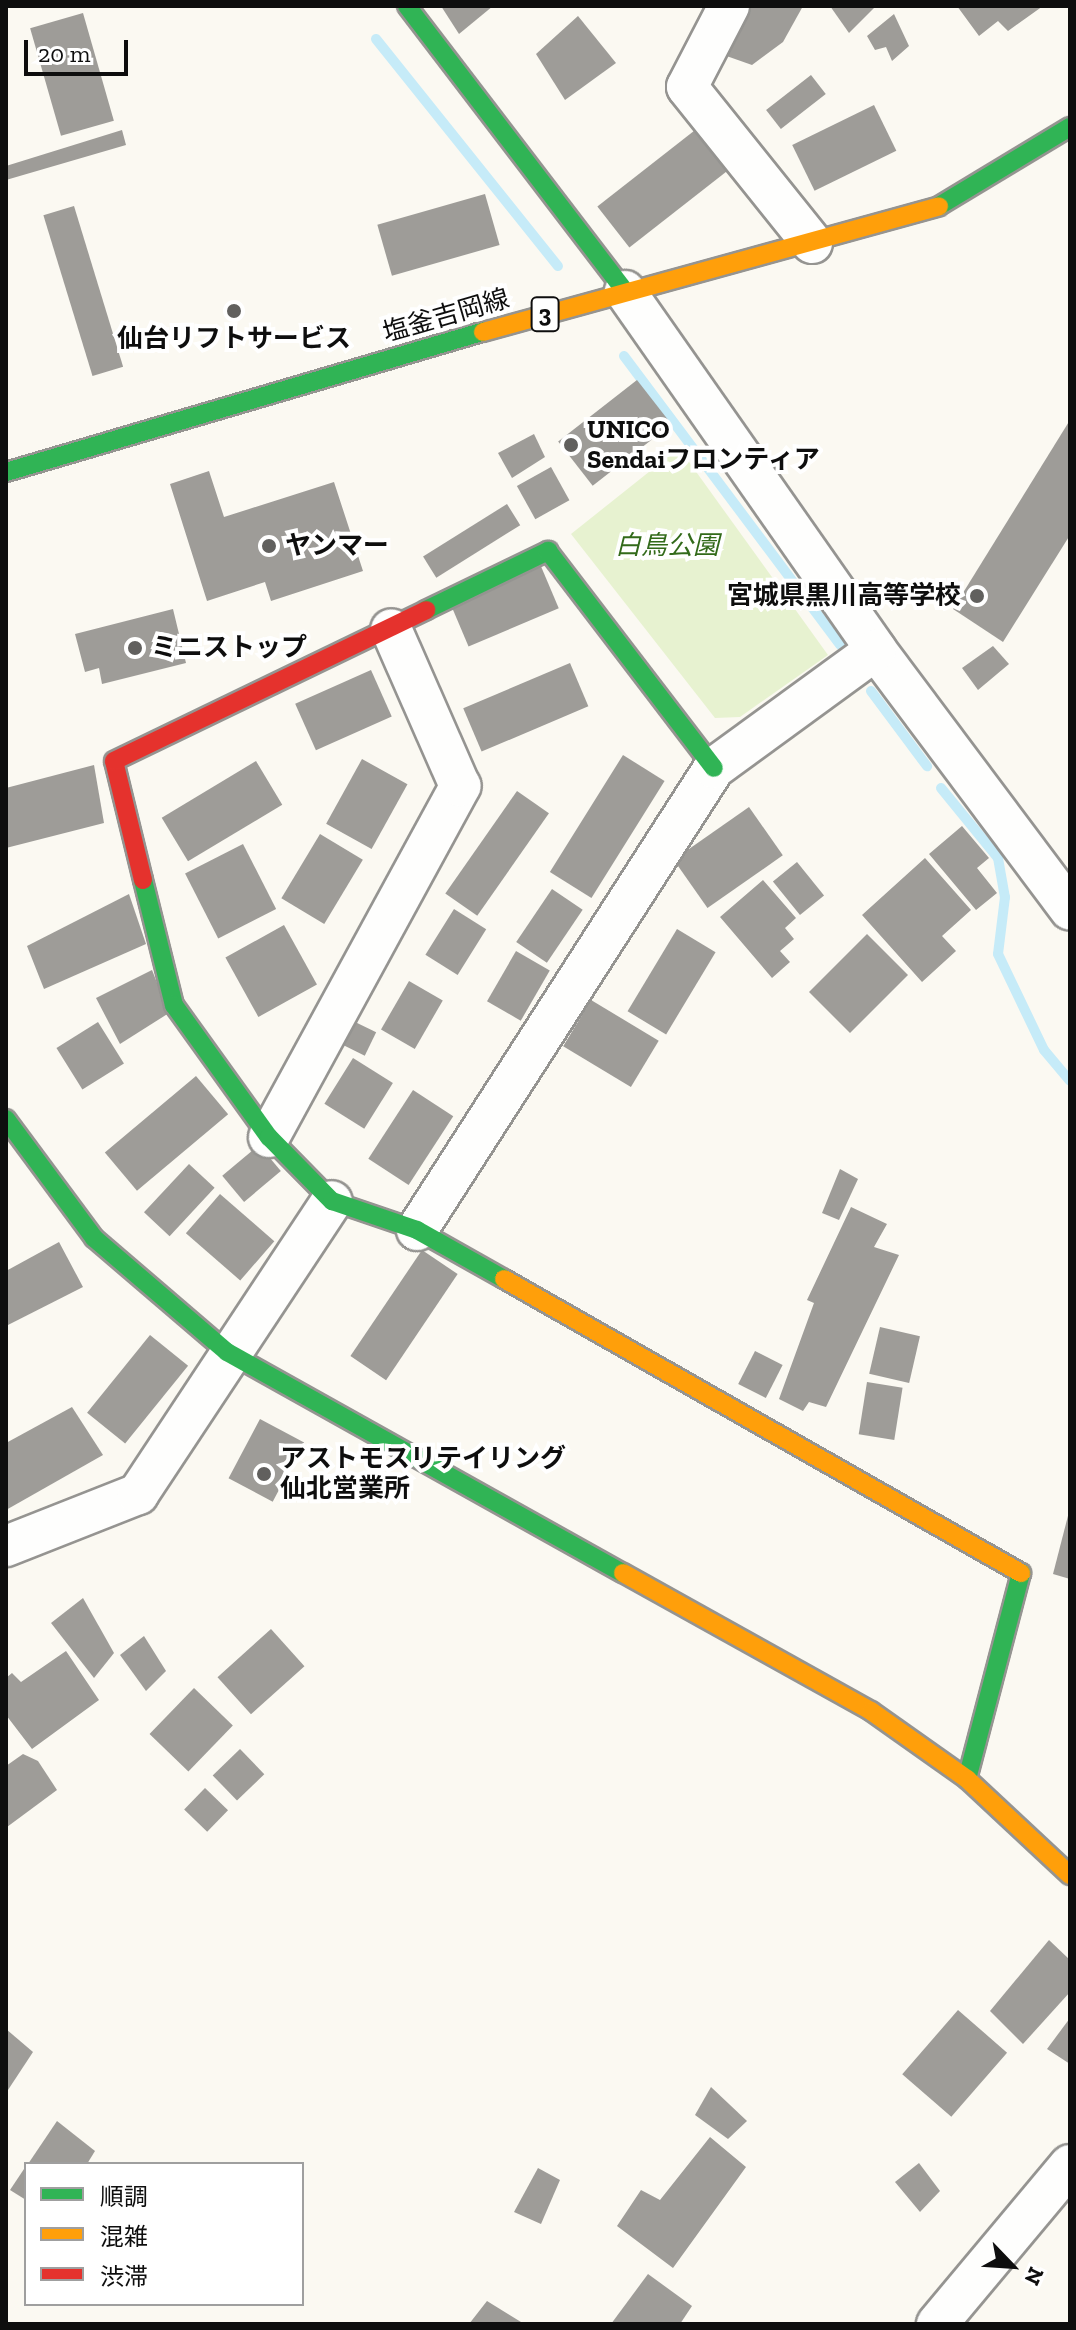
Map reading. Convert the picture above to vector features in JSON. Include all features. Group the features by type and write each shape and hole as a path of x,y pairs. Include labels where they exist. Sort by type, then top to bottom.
{"street":[{"path":"407,6 625,291 876,650 1070,909"},
{"path":"729,6 687,87 812,243"},
{"name":"塩釜吉岡線","path":"6,472 625,291 928,213 1070,127"},
{"path":"714,768 548,551 114,761 174,1005 269,1137 332,1201 417,1230 1022,1569 967,1779"},
{"path":"269,1137 460,786 391,629"},
{"path":"417,1230 714,768 876,650"},
{"path":"6,1119 94,1238 227,1352 871,1711 967,1779 1070,1875"},
{"path":"6,1546 138,1494 227,1352 332,1201"},
{"path":"937,2324 1070,2165"}],"green space":[{"name":"白鳥公園","path":"679,448 828,655 740,717 715,718 571,534"}],"building":[{"path":"441,6 493,6 459,34"},
{"path":"742,6 803,6 783,42 752,65 718,53"},
{"path":"830,6 876,6 849,33"},
{"path":"957,6 1043,6 1008,31 998,21 979,36"},
{"path":"83,13 114,121 61,136 30,28"},
{"path":"894,14 909,46 892,61 886,47 875,50 867,36"},
{"path":"578,16 616,63 565,100 536,54"},
{"path":"811,75 826,94 781,129 766,110"},
{"path":"874,105 896,151 815,191 792,145"},
{"path":"699,127 731,168 629,247 597,206"},
{"path":"122,130 126,145 6,180 6,166"},
{"path":"485,194 500,245 392,276 377,225"},
{"path":"74,206 123,367 93,376 43,215"},
{"path":"637,380 671,424 593,486 558,442"},
{"path":"1070,420 1070,535 1003,642 953,609"},
{"path":"534,434 545,457 512,478 498,453"},
{"path":"551,467 569,500 535,519 517,486"},
{"path":"209,471 224,517 334,482 363,571 271,601 265,582 207,601 170,484"},
{"path":"507,504 520,525 436,578 423,556"},
{"path":"540,564 559,608 469,646 450,602"},
{"path":"173,609 186,663 102,684 99,668 85,672 75,634"},
{"path":"993,646 1009,664 978,690 962,668"},
{"path":"570,663 588,706 482,752 463,708"},
{"path":"371,670 392,717 316,750 295,704"},
{"path":"623,755 665,781 591,898 550,872"},
{"path":"362,759 407,784 372,849 326,824"},
{"path":"256,761 282,805 188,861 162,818"},
{"path":"94,765 104,823 6,848 6,788"},
{"path":"517,791 549,813 477,916 445,893"},
{"path":"749,807 783,855 707,908 674,860"},
{"path":"962,826 989,858 977,868 997,893 976,910 929,854"},
{"path":"320,834 363,860 324,924 281,898"},
{"path":"243,844 276,909 218,939 185,874"},
{"path":"925,858 971,910 942,936 956,951 922,982 862,915"},
{"path":"797,862 824,895 800,915 773,882"},
{"path":"763,880 796,918 785,928 794,939 780,951 790,962 772,978 720,917"},
{"path":"552,889 583,910 547,963 516,942"},
{"path":"129,894 146,944 44,989 27,946"},
{"path":"454,909 486,929 458,975 425,955"},
{"path":"284,925 317,984 258,1017 225,957"},
{"path":"677,929 716,952 666,1034 628,1011"},
{"path":"867,934 908,975 850,1033 809,992"},
{"path":"516,951 550,970 521,1021 487,1001"},
{"path":"152,970 169,1013 120,1044 96,998"},
{"path":"409,981 443,1000 415,1049 381,1029"},
{"path":"591,1000 659,1041 631,1087 563,1046"},
{"path":"351,1020 376,1032 365,1056 340,1043"},
{"path":"98,1022 124,1064 82,1090 56,1048"},
{"path":"353,1058 393,1083 364,1129 324,1104"},
{"path":"196,1076 228,1114 137,1191 105,1152"},
{"path":"413,1090 453,1116 409,1185 368,1159"},
{"path":"259,1145 281,1171 244,1202 222,1176"},
{"path":"189,1164 215,1188 170,1236 144,1212"},
{"path":"840,1169 858,1179 839,1220 822,1213"},
{"path":"220,1194 274,1241 240,1280 186,1233"},
{"path":"851,1207 887,1224 874,1247 899,1255 826,1407 809,1402 803,1411 779,1399 814,1303 807,1300"},
{"path":"59,1242 83,1287 6,1326 6,1271"},
{"path":"422,1250 458,1274 386,1380 350,1356"},
{"path":"880,1327 920,1336 909,1383 869,1374"},
{"path":"150,1335 188,1366 125,1444 87,1413"},
{"path":"755,1351 783,1365 766,1398 738,1384"},
{"path":"867,1382 903,1388 894,1440 859,1434"},
{"path":"72,1407 103,1455 6,1510 6,1443"},
{"path":"260,1419 304,1442 273,1502 229,1478"},
{"path":"1070,1508 1070,1579 1053,1574"},
{"path":"83,1598 114,1653 94,1678 51,1623"},
{"path":"271,1629 304,1666 251,1714 217,1677"},
{"path":"144,1636 166,1671 146,1691 120,1655"},
{"path":"66,1651 99,1700 32,1749 6,1715 6,1678 12,1673 21,1682"},
{"path":"194,1688 233,1726 188,1772 150,1734"},
{"path":"240,1749 264,1774 237,1801 213,1775"},
{"path":"23,1754 38,1761 57,1790 7,1827 6,1766"},
{"path":"205,1788 228,1810 207,1832 184,1810"},
{"path":"1049,1940 1070,1960 1070,1992 1023,2044 990,2011"},
{"path":"958,2010 1007,2053 951,2117 902,2074"},
{"path":"1070,2018 1070,2064 1047,2049"},
{"path":"6,2029 33,2052 6,2093"},
{"path":"711,2087 747,2121 728,2139 695,2115"},
{"path":"57,2121 95,2151 88,2162 29,2162"},
{"path":"710,2137 746,2167 673,2268 617,2226 641,2190 660,2200"},
{"path":"919,2163 940,2191 920,2212 895,2182"},
{"path":"538,2168 560,2180 541,2224 514,2212"},
{"path":"24,2169 24,2199 10,2190"},
{"path":"648,2274 692,2306 680,2324 611,2324"},
{"path":"487,2301 521,2322 520,2324 469,2324"}],"waterway":[{"path":"376,39 558,266"},
{"path":"624,356 840,645"},
{"path":"871,691 927,766"},
{"path":"941,788 998,858 1005,897 998,954 1044,1050 1070,1081"}],"traffic: fast":[{"path":"407,6 625,291"},
{"path":"939,206 1070,127"},
{"path":"6,472 483,332"},
{"path":"426,610 548,551 714,768"},
{"path":"143,880 174,1005 269,1137 332,1201 417,1230 504,1279"},
{"path":"6,1119 94,1238 227,1352 623,1573"},
{"path":"967,1779 1021,1573"}],"traffic: slow":[{"path":"483,332 939,206"},
{"path":"504,1279 1021,1573"},
{"path":"623,1573 871,1711 967,1779 1070,1875"}],"traffic: jam":[{"path":"143,880 114,761 426,610"}],"place":[{"name":"仙台リフトサービス","path":"234,311"},
{"name":"UNICO Sendaiフロンティア","path":"571,445"},
{"name":"ヤンマー","path":"269,546"},
{"name":"宮城県黒川高等学校","path":"977,596"},
{"name":"ミニストップ","path":"135,648"},
{"name":"アストモスリテイリング 仙北営業所","path":"264,1474"}]}
